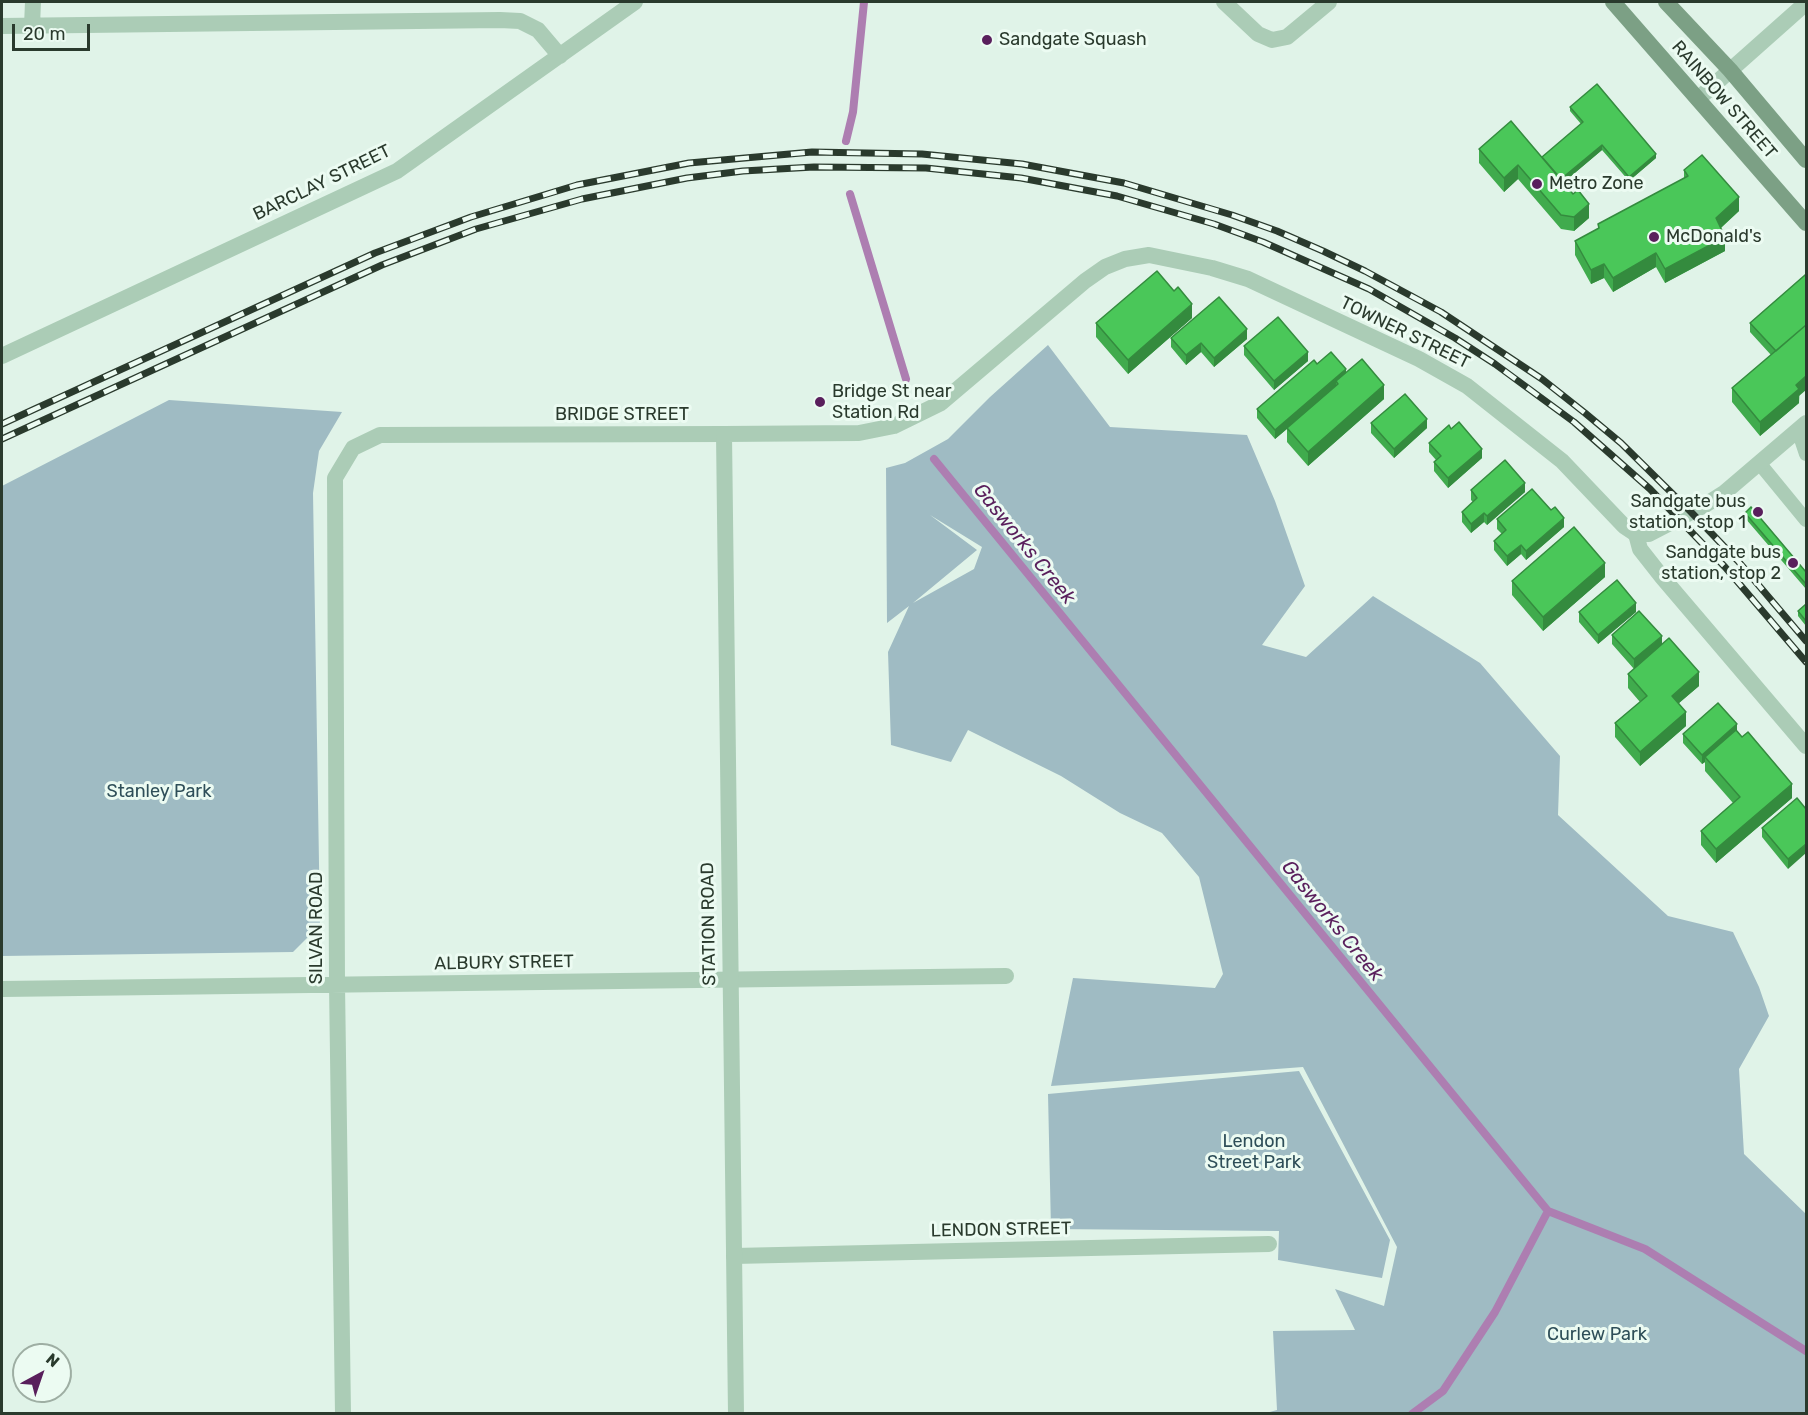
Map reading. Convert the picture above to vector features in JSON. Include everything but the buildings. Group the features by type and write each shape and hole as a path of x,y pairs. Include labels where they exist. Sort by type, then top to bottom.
{"main road":[{"name":"RAINBOW STREET","path":"1613,2 1806,223"},
{"name":"RAINBOW STREET","path":"1666,2 1730,70 1806,160"}],"street":[{"path":"32,26 33,2"},
{"name":"BARCLAY STREET","path":"2,356 397,171 634,2"},
{"path":"1224,2 1258,34 1272,40 1287,37 1329,2"},
{"path":"1698,99 1806,3"},
{"path":"2,26 520,21 538,30 560,56"},
{"name":"TOWNER STREET","path":"894,426 941,403 1085,281 1105,267 1125,259 1149,255 1212,268 1248,279 1419,359 1467,386 1562,461 1624,526 1636,534 1640,549 1806,746"},
{"name":"BRIDGE STREET","path":"353,448 380,435 859,433 894,426"},
{"path":"1636,534 1649,534 1724,493 1802,427"},
{"name":"STATION ROAD","path":"724,434 736,1413"},
{"name":"SILVAN ROAD","path":"343,1413 337,984 335,478 353,448"},
{"name":"ALBURY STREET","path":"2,988 1006,976"},
{"name":"LENDON STREET","path":"734,1256 1269,1244"}],"lane":[{"path":"1802,427 1806,454"},
{"path":"1760,464 1806,520"}],"green space":[{"name":"Curlew Park","path":"1048,345 1110,427 1247,435 1275,501 1305,586 1262,645 1306,657 1373,596 1480,663 1560,756 1558,815 1668,916 1733,932 1759,987 1769,1016 1739,1069 1744,1154 1806,1214 1806,1413 1266,1413 1277,1410 1273,1331 1355,1330 1335,1289 1384,1306 1397,1247 1303,1067 1051,1086 1073,978 1215,988 1223,974 1199,877 1162,833 1120,813 1061,776 968,730 951,762 891,745 888,652 909,606 887,623 886,468 905,463 948,439 990,397","holes":["930,515 982,547 974,569 913,603 977,550"]},
{"name":"Stanley Park","path":"169,400 342,412 319,451 313,493 320,925 293,952 2,956 2,486"},
{"name":"Lendon Street Park","path":"1299,1071 1390,1240 1382,1278 1278,1260 1279,1231 1051,1229 1048,1094"}],"waterway":[{"name":"Gasworks Creek","path":"846,141 853,112 864,2"},
{"name":"Gasworks Creek","path":"850,194 906,379"},
{"name":"Gasworks Creek","path":"934,459 1548,1211 1645,1249 1806,1351"},
{"name":"Gasworks Creek","path":"1412,1414 1443,1391 1495,1312 1548,1211"}],"railway":[{"path":"2,424 375,253 471,217 577,185 689,163 812,152 922,154 1022,164 1124,183 1232,215 1323,251 1441,312 1542,379 1621,443 1738,561 1806,641"},
{"path":"2,439 382,265 476,229 582,199 687,178 743,171 814,167 926,168 1021,178 1117,196 1214,224 1263,242 1369,289 1455,338 1495,364 1574,422 1650,489 1725,567 1806,662"}],"place":[{"name":"Sandgate Squash","path":"987,40"},
{"name":"Metro Zone","path":"1537,184"},
{"name":"McDonald's","path":"1654,237"},
{"name":"Bridge St near Station Rd","path":"820,402"},
{"name":"Sandgate bus station, stop 1","path":"1758,512"},
{"name":"Sandgate bus station, stop 2","path":"1793,563"}]}
